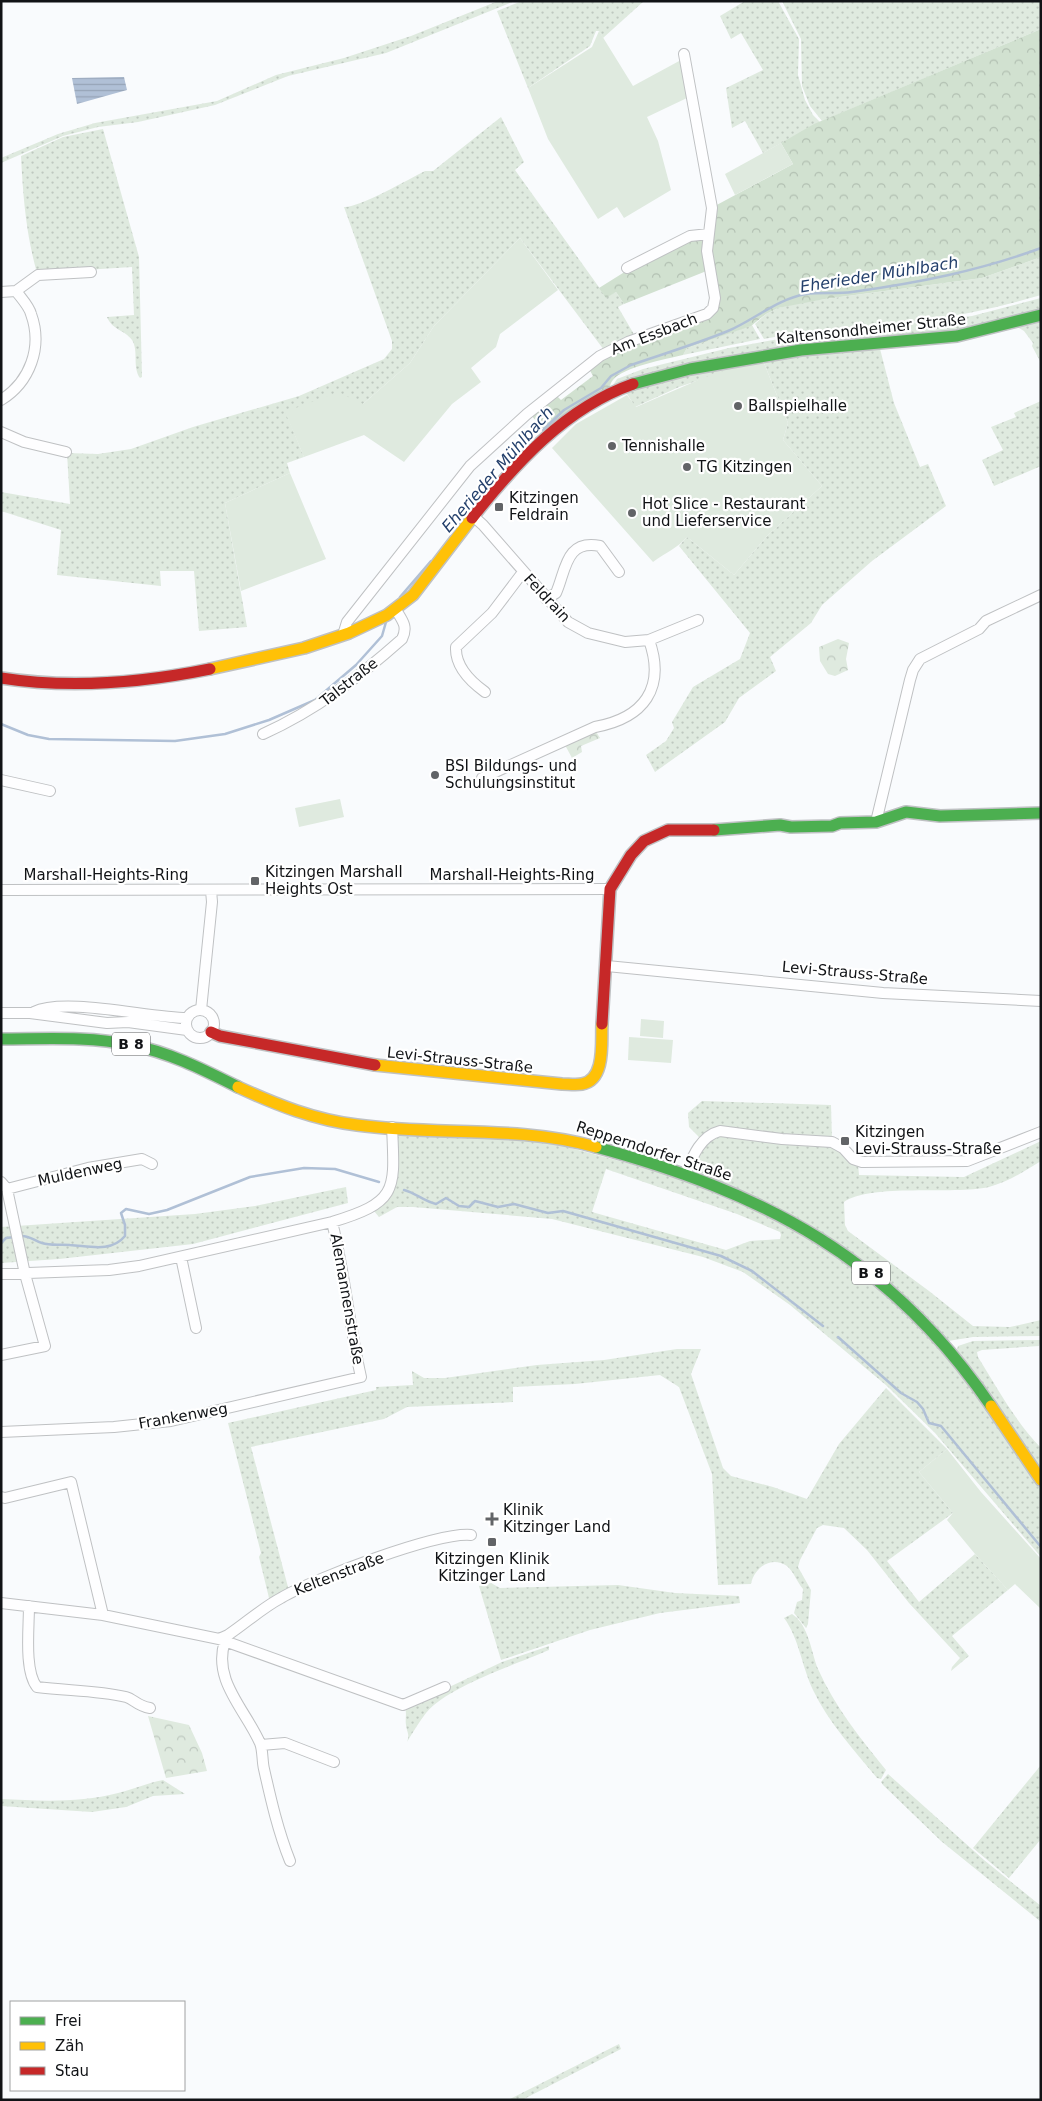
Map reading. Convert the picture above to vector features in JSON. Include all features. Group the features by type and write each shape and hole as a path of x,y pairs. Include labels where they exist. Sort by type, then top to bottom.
{"main road":[{"name":"Kaltensondheimer Straße","path":"1,678 76,685 126,681 216,668 280,654 343,635 370,624 396,610 412,595 474,516 553,430 581,409 636,383 705,366 815,347 943,338 995,328 1041,315"},
{"name":"Marshall-Heights-Ring","path":"610,889 637,848 644,841 668,830 714,830 780,825 791,827 832,826 840,823 876,822 906,812 940,816 1041,813"},
{"name":"Levi-Strauss-Straße","path":"211,1032 220,1036 361,1064 469,1077 584,1084 595,1076 600,1064 610,889"},
{"name":"Repperndorfer Straße","path":"1,1038 98,1039 134,1045 166,1055 251,1094 296,1112 350,1124 493,1130 561,1138 618,1153 727,1190 779,1213 826,1240 879,1279 913,1310 946,1345 979,1389 1041,1480"}],"street":[{"name":"Am Essbach","path":"343,635 347,622 470,466 488,449 600,356 628,342 711,312 715,298 708,251 712,208 684,54"},
{"path":"627,268 690,236 710,234"},
{"path":"1,292 16,291 38,275 91,272"},
{"path":"1,400 23,382 33,361 36,334 31,312 16,291"},
{"path":"1,432 24,442 66,452"},
{"name":"Feldrain","path":"474,516 568,622 588,633 625,642 649,640 698,620"},
{"path":"546,599 556,593 564,563 570,555 584,546 600,546 619,572"},
{"path":"486,692 472,682 455,654 456,648 492,613 523,572"},
{"path":"876,822 910,680 913,670 920,659 979,629 986,621 1041,595"},
{"name":"Talstraße","path":"263,734 296,719 322,703 402,639 406,632 405,625 396,610"},
{"path":"482,778 595,727 613,724 638,709 653,686 656,658 649,640"},
{"path":"1,780 50,791"},
{"name":"Marshall-Heights-Ring","path":"1,890 610,889"},
{"path":"201,1010 212,902 210,890"},
{"name":"Levi-Strauss-Straße","path":"607,966 883,993 1041,1001"},
{"name":"Levi-Strauss-Straße","path":"30,1013 41,1008 66,1007 187,1018"},
{"path":"187,1030 187,1018 193,1012 201,1010 208,1013 213,1020 211,1032"},
{"name":"Levi-Strauss-Straße","path":"1,1013 30,1013 187,1030 197,1038 205,1037 211,1032"},
{"name":"Alemannenstraße","path":"1,1274 109,1270 181,1257 363,1213 385,1197 391,1189 394,1174 392,1127"},
{"path":"685,1175 702,1143 711,1134 720,1131 782,1139 832,1142 844,1148 853,1158 862,1162 955,1163 978,1158 1041,1132"},
{"name":"Muldenweg","path":"25,1274 4,1186 88,1168 142,1159 152,1164"},
{"name":"Alemannenstraße","path":"332,1222 341,1260 353,1342 361,1377"},
{"path":"181,1257 196,1328"},
{"path":"1,1355 45,1346 25,1274"},
{"name":"Frankenweg","path":"1,1432 114,1427 171,1421 361,1377"},
{"path":"1,1497 5,1498 71,1482 103,1616"},
{"name":"Keltenstraße","path":"222,1640 281,1598 309,1583 400,1551 434,1541 471,1535"},
{"path":"1,1603 103,1616 222,1640 403,1705 445,1688"},
{"path":"29,1606 29,1669 32,1681 37,1687 92,1690 129,1698 139,1706 150,1708"},
{"path":"222,1640 222,1673 261,1746 262,1760 278,1831 290,1861"},
{"path":"261,1746 285,1743 334,1762"}],"green space":[{"path":"498,1 515,1 386,53 288,76 215,105 138,122 98,127 63,136 1,163 1,158 58,134 95,123 217,101 276,75 344,58 411,36"},
{"path":"522,1 644,1 603,38 599,31 596,31 590,46 528,88 497,11"},
{"path":"745,1 778,1 799,39 798,75 805,100 813,115 820,122 763,153 745,121 732,128 726,88 763,70 741,33 731,39 720,16"},
{"path":"782,1 1041,1 1041,29 822,121 810,106 802,86 801,39"},
{"path":"1041,29 1041,257 982,278 825,299 778,308 766,314 751,326 687,348 683,355 635,367 618,375 612,381 609,391 546,432 530,414 555,394 561,400 593,376 588,367 603,357 712,313 709,270 624,304 616,292 606,298 599,288 667,248 681,242 711,235 713,207 793,164 781,143 814,124"},
{"path":"599,31 633,86 681,60 687,98 647,117 658,141 671,190 624,218 617,207 598,219 548,139 528,88 592,47"},
{"path":"501,117 524,162 515,170 606,297 616,292 624,304 618,307 635,336 604,350 520,238 434,326 410,363 363,404 286,413 304,457 287,463 290,473 225,503 247,627 199,631 194,571 160,571 161,586 57,575 61,530 1,511 1,492 70,504 67,453 98,454 131,449 193,427 299,396 384,359 392,349 392,341 344,207 361,203 425,171 433,171"},
{"path":"103,129 139,257 142,377 140,378 136,369 135,349 132,340 112,325 107,317 134,315 132,267 37,273 28,229 21,156 63,137"},
{"path":"781,143 793,164 735,195 725,174"},
{"path":"520,238 558,290 500,334 496,347 471,368 481,382 452,404 404,462 364,435 304,457 285,412 338,392 363,404 410,363 434,326"},
{"path":"1041,257 1041,295 998,306 955,316 824,330 764,339 755,324 766,314 778,308 803,302 982,278"},
{"path":"1041,298 1041,312 923,338 613,385 617,379 643,369 729,348 795,336 972,316"},
{"path":"1041,317 1041,363 1032,346 1033,343 1024,331 1014,325"},
{"path":"752,325 760,339 683,355 687,348"},
{"path":"879,345 894,403 920,467 928,464 946,506 872,561 822,605 811,623 770,657 776,671 739,698 725,722 655,772 646,755 666,741 674,728 672,722 693,687 740,659 750,633 679,546 687,537 734,575 767,536 822,486 783,440 788,423 762,358"},
{"name":"TG Kitzingen","path":"762,358 788,423 783,440 822,486 767,536 734,575 687,537 653,562 552,448 576,424 627,395 636,407 703,378"},
{"path":"733,362 735,368 679,387 635,407 626,392"},
{"path":"1041,401 1041,466 994,486 982,460 1003,450 991,427 1016,417 1014,413"},
{"path":"290,473 326,559 241,591 225,503"},
{"path":"838,639 849,643 846,659 848,670 835,676 828,674 820,661 819,647"},
{"path":"595,730 600,738 581,746 582,752 572,758 565,745"},
{"path":"340,799 344,817 299,827 295,808"},
{"path":"641,1019 664,1021 663,1038 640,1036"},
{"path":"629,1037 673,1040 671,1063 628,1060"},
{"path":"702,1101 831,1105 832,1140 731,1129 701,1139 689,1127 688,1113"},
{"path":"400,1132 537,1139 683,1178 775,1217 878,1284 945,1351 1041,1489 1041,1557 935,1433 887,1386 790,1305 743,1272 703,1257 552,1219 413,1207 397,1207 379,1217 374,1211 382,1205 395,1138","holes":["606,1169 737,1214 780,1232 780,1239 750,1241 726,1250 592,1212"]},
{"path":"714,1135 835,1147 858,1164 859,1175 964,1177 1041,1141 1041,1161 996,1185 974,1189 873,1193 857,1196 844,1202 845,1225 848,1231 973,1326 1010,1327 1041,1320 1041,1336 973,1337 948,1341 888,1283 697,1170 699,1153"},
{"path":"346,1187 348,1203 193,1244 59,1259 1,1263 1,1227 195,1214 255,1206"},
{"path":"1041,1340 1039,1346 982,1350 977,1352 978,1357 1007,1404 1041,1448 1041,1476 957,1350 958,1346 973,1341"},
{"path":"677,1349 701,1349 691,1374 723,1468 731,1476 773,1487 807,1499 839,1444 886,1388 947,1449 919,1472 953,1513 887,1561 919,1602 975,1554 1008,1590 952,1636 969,1656 951,1671 960,1658 909,1603 867,1550 844,1528 823,1525 817,1528 800,1560 798,1567 811,1590 806,1628 794,1613 797,1602 802,1600 803,1589 789,1568 781,1563 769,1563 759,1568 751,1584 718,1585 712,1474 679,1387 660,1375 575,1384 513,1387 513,1402 407,1407 384,1419 251,1447 288,1587 293,1589 270,1602 259,1557 261,1553 228,1423 376,1390 376,1387 413,1385 412,1371 424,1378 445,1378 537,1365 604,1360"},
{"path":"947,1449 981,1492 1041,1559 1041,1609 1015,1584 1008,1590 947,1520 953,1513 919,1472"},
{"path":"491,1583 500,1588 618,1585 675,1593 739,1596 740,1603 660,1613 590,1630 501,1660 479,1586"},
{"path":"792,1614 798,1619 806,1632 818,1669 832,1696 886,1770 881,1779 877,1778 834,1725 819,1702 809,1681 793,1634 784,1618"},
{"path":"549,1646 549,1650 483,1677 436,1703 418,1723 407,1742 405,1708 502,1662"},
{"path":"148,1716 189,1725 202,1753 207,1771 166,1778"},
{"path":"1041,1765 1041,1839 1009,1878 973,1848"},
{"path":"888,1774 984,1860 1041,1906 1041,1922 941,1841 883,1785 881,1782"},
{"path":"163,1780 185,1794 153,1796 126,1807 92,1812 1,1806 1,1799 75,1800 118,1793"},
{"path":"619,2044 621,2049 522,2100 508,2100"}],"water":[{"path":"124,77 127,90 77,104 72,78"}],"waterway":[{"name":"Eherieder Mühlbach","path":"543,430 564,410 601,388 611,376 631,365 728,331 785,300 812,293 841,293 900,285 971,270 1041,248"},
{"name":"Eherieder Mühlbach","path":"400,597 431,561"},
{"name":"Eherieder Mühlbach","path":"1,724 28,735 49,739 175,741 225,734 269,720 315,700 356,665 382,636 386,622"},
{"path":"20,1236 27,1236 39,1242 49,1244 106,1247 113,1245 125,1236 125,1225 121,1213 126,1209 149,1214 167,1210 250,1177 304,1168 335,1169 379,1182"},
{"path":"404,1190 436,1204 446,1198 459,1206 469,1207 475,1201 498,1207 514,1204 548,1213 563,1211 721,1256 752,1271 823,1326"},
{"path":"1,1243 6,1238 15,1237"},
{"path":"838,1337 901,1393 917,1402 923,1409 929,1423 941,1426 1041,1547"}],"traffic: fast":[{"path":"633,384 690,369 801,350 957,336 1041,315"},
{"path":"714,830 780,825 791,827 832,826 840,823 876,822 906,812 940,816 1041,813"},
{"path":"1,1039 83,1039 131,1045 173,1057 238,1087"},
{"path":"596,1147 657,1165 715,1186 769,1210 819,1238 866,1271 910,1310 952,1354 991,1406"}],"traffic: slow":[{"path":"210,669 304,648 349,633 387,615 413,595 472,518"},
{"path":"375,1065 562,1084 582,1084 590,1081 599,1068 602,1049 602,1024"},
{"path":"238,1087 296,1111 341,1123 417,1130 507,1133 566,1140 596,1147"},
{"path":"991,1406 1041,1480"}],"traffic: jam":[{"path":"472,518 524,458 564,422 608,394 633,384"},
{"path":"1,678 53,683 106,683 158,678 210,669"},
{"path":"602,1024 610,889 631,855 644,841 668,830 714,830"},
{"path":"211,1032 220,1036 375,1065"}],"place":[{"name":"Ballspielhalle","path":"738,406"},
{"name":"Tennishalle","path":"612,446"},
{"name":"TG Kitzingen","path":"687,467"},
{"name":"Kitzingen Feldrain","path":"499,507"},
{"name":"Hot Slice - Restaurant und Lieferservice","path":"632,513"},
{"name":"BSI Bildungs- und Schulungsinstitut","path":"435,775"},
{"name":"Kitzingen Marshall Heights Ost","path":"255,881"},
{"name":"Kitzingen Levi-Strauss-Straße","path":"845,1141"},
{"name":"Klinik Kitzinger Land","path":"492,1519"},
{"name":"Kitzingen Klinik Kitzinger Land","path":"492,1542"}]}
